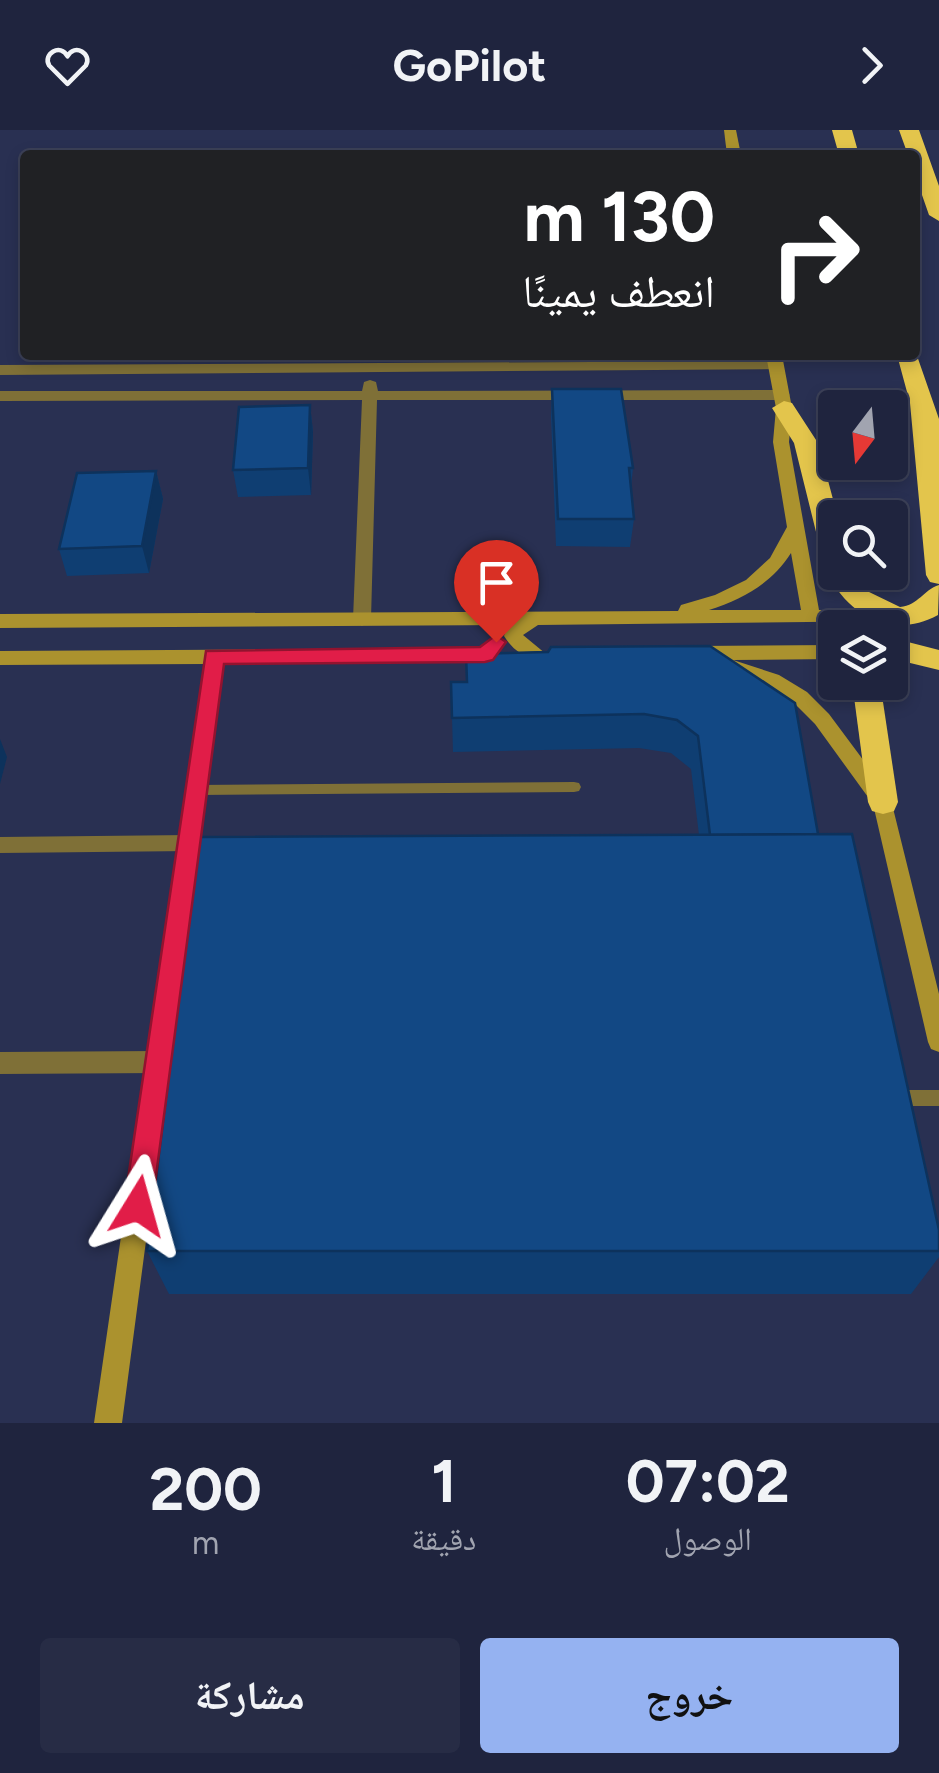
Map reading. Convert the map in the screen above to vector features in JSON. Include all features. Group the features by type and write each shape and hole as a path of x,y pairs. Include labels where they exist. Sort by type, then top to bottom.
{"highway":[{"path":"920,161 939,215"},
{"path":"910,360 939,460"},
{"path":"922,400 939,575"},
{"path":"783,401 806,443 821,500"},
{"path":"847,590 860,604 926,610"},
{"path":"908,655 939,660"},
{"path":"869,700 883,802"}],"street":[{"path":"0,370 775,360 783,401 781,442 811,617"},
{"path":"362,619 371,368"},
{"path":"0,396 370,395 783,401"},
{"path":"654,618 723,601 749,589 780,559 794,528"},
{"path":"0,621 811,617 926,610"},
{"path":"0,658 546,654 522,648 513,636 515,628 537,617"},
{"path":"478,618 497,636 493,648 485,654"},
{"path":"818,652 678,655 742,667 800,697 822,719 883,802 939,1042"},
{"path":"108,1423 214,656"},
{"path":"0,845 190,844"},
{"path":"0,1063 159,1062"}],"lane":[{"path":"197,790 574,787"},
{"path":"881,1098 939,1098"}],"building":[{"path":"552,389 621,389 633,468 629,468 634,519 558,519"},
{"path":"310,405 308,468 233,470 239,407"},
{"path":"156,471 142,546 59,549 77,473"},
{"path":"710,646 795,703 818,834 710,835 698,736 677,720 644,714 452,718 451,682 467,682 466,654 548,652 551,647"},
{"path":"852,834 939,1230 939,1251 147,1251 198,837"}],"route":[{"path":"138,1206 214,656 485,654 496,642"}]}
